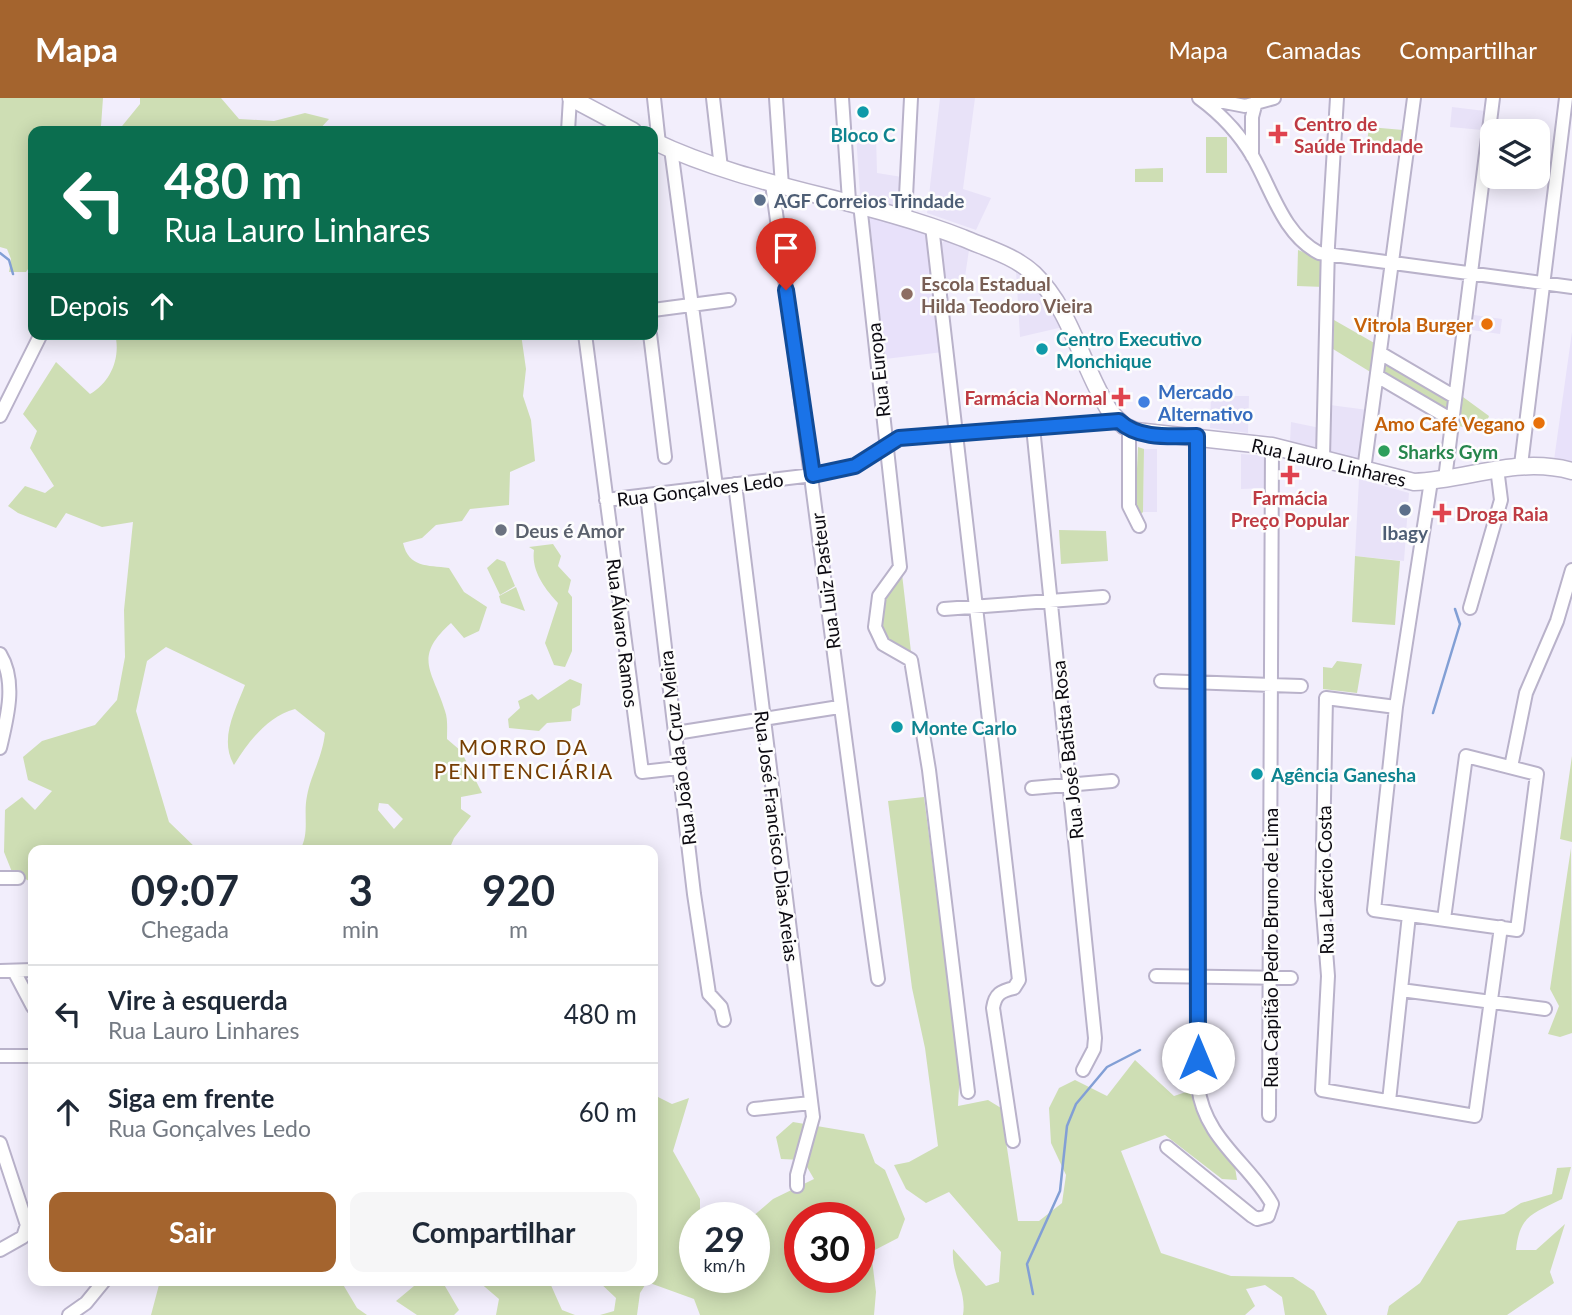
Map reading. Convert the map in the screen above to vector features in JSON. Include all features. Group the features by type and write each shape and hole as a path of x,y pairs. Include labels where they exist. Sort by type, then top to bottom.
{"main road":[{"path":"570,98 621,126"},
{"path":"661,144 721,168 777,185 905,216 1012,259 1035,275 1064,316 1102,398 1124,425"},
{"name":"Rua Lauro Linhares","path":"1124,425 1153,435 1197,436 1272,446 1323,457 1396,479 1438,480 1521,465 1572,471"}],"street":[{"path":"568,126 570,98"},
{"path":"654,98 692,305 716,486"},
{"path":"713,98 721,168"},
{"name":"Rua Luiz Pasteur","path":"776,98 777,185 839,707 878,979"},
{"name":"Rua Europa","path":"842,98 900,567 879,596 874,628 883,644 911,660 927,760 968,1093"},
{"path":"905,216 911,98"},
{"path":"1200,98 1230,105 1274,98"},
{"path":"1200,98 1224,119 1252,157 1299,238 1328,257 1572,288"},
{"path":"1323,457 1328,257 1337,98"},
{"path":"1364,470 1414,98"},
{"path":"1444,919 1466,756 1537,774 1517,930 1374,909 1396,707 1438,480 1452,420 1493,98"},
{"path":"1521,465 1566,98"},
{"path":"1252,157 1256,101"},
{"path":"932,226 1019,980 1014,988 1002,991 995,997 993,1008 1013,1141"},
{"path":"658,309 729,300"},
{"path":"0,416 38,340"},
{"name":"Rua Álvaro Ramos","path":"586,340 642,772 678,768"},
{"path":"651,340 665,457"},
{"path":"1380,353 1455,397"},
{"path":"1377,376 1452,420"},
{"path":"1124,425 1129,506 1139,526"},
{"name":"Rua Gonçalves Ledo","path":"606,500 813,475 855,466 899,438 1033,427 1124,425"},
{"name":"Rua José Batista Rosa","path":"1033,427 1095,1038 1094,1049 1083,1070"},
{"path":"1167,1147 1252,1216 1257,1219 1268,1216 1272,1204 1269,1198 1224,1144 1199,1094 1197,436"},
{"name":"Rua Capitão Pedro Bruno de Lima","path":"1269,1115 1272,446"},
{"path":"1471,608 1501,500 1497,468"},
{"name":"Rua José Francisco Dias Areias","path":"735,484 813,1122 797,1175 797,1186"},
{"name":"Rua João da Cruz Meira","path":"647,495 678,768 712,1000 721,1007 724,1020"},
{"path":"1511,767 1526,693 1557,621 1572,570"},
{"path":"944,609 1103,597"},
{"path":"0,654 8,670 9,689 0,748"},
{"path":"1161,681 1301,686"},
{"name":"Rua Laércio Costa","path":"1388,1101 1322,1090 1328,976 1322,899 1325,698 1396,707"},
{"path":"676,733 839,707"},
{"path":"1032,788 1112,781"},
{"path":"0,878 18,878"},
{"path":"1409,915 1388,1101 1475,1116 1500,927"},
{"path":"0,971 28,970"},
{"path":"14,971 28,998"},
{"path":"1156,976 1291,978"},
{"path":"1401,990 1545,1009"},
{"path":"0,1056 28,1056"},
{"path":"754,1109 811,1103"},
{"path":"0,1143 27,1225 26,1234 0,1250"},
{"path":"69,1315 86,1303 100,1286"}],"shaded area":[{"path":"940,98 975,98 963,189 991,198 976,230 927,213"},
{"path":"1452,107 1485,111 1484,119 1480,119 1480,130 1450,127"},
{"path":"856,134 876,134 877,173 902,177 901,208 860,195"},
{"name":"Escola Estadual Hilda Teodoro Vieira","path":"869,214 928,235 943,352 885,359"},
{"path":"945,240 969,250 963,290 946,291 941,244"},
{"path":"1016,270 1034,286 1063,327 1020,337"},
{"name":"Vitrola Burger","path":"1474,315 1502,319 1500,334 1472,330"},
{"path":"1572,332 1572,463 1554,460"},
{"path":"1211,396 1249,396 1248,433 1210,428"},
{"path":"1330,405 1368,410 1362,467 1328,455"},
{"path":"1291,422 1320,428 1319,450 1290,442"},
{"path":"1144,449 1157,449 1157,512 1143,512"},
{"path":"1241,454 1266,456 1266,488 1241,489"},
{"path":"1359,479 1409,493 1404,561 1355,556"}],"green space":[{"path":"0,98 103,98 101,126 28,126 26,272 9,272 11,259 7,249 0,247"},
{"path":"140,98 221,98 239,119 274,121 305,113 329,119 323,126 122,126 140,104"},
{"path":"1369,127 1403,130 1400,148 1367,143"},
{"path":"1206,137 1227,137 1227,173 1206,173"},
{"path":"1163,168 1163,182 1135,182 1135,169"},
{"path":"1298,250 1326,261 1324,287 1297,286"},
{"path":"1334,320 1376,344 1372,373 1333,349"},
{"path":"116,340 522,340 526,369 523,396 531,420 535,461 510,472 509,505 470,509 462,521 436,525 422,538 403,543 414,561 449,568 464,592 487,607 479,631 464,638 451,623 439,635 429,656 431,675 446,714 447,739 461,751 482,793 461,797 461,809 471,816 451,845 302,845 306,830 307,796 325,733 295,709 267,724 234,765 228,735 245,685 166,647 147,661 136,711 169,822 193,845 28,845 28,880 12,872 4,852 5,810 22,797 35,810 52,791 28,780 23,757 42,741 95,725 117,700 125,657 124,610 133,522 102,527 66,513 56,528 18,513 8,506 25,486 45,493 54,486 30,448 37,431 23,414 56,362 90,394 109,376 117,351","holes":["379,803 388,804 403,819 394,829 378,810"]},
{"path":"1384,358 1451,398 1449,416 1381,375"},
{"path":"1463,397 1489,416 1483,432 1459,426"},
{"path":"1138,447 1144,449 1143,512 1140,515 1135,513"},
{"path":"1059,530 1106,531 1108,561 1061,564"},
{"path":"553,544 561,556 558,566 571,580 568,592 572,597 572,651 565,667 554,665 545,643 558,603 540,579 534,550 529,547"},
{"path":"1355,556 1400,561 1395,625 1352,622"},
{"path":"497,559 505,562 515,586 500,595 487,568"},
{"path":"902,574 911,652 889,646 881,624 880,615 884,600"},
{"path":"516,587 525,611 501,603 499,596"},
{"path":"1337,661 1362,664 1357,693 1323,689 1323,667 1332,668"},
{"path":"570,679 582,684 580,705 572,709 571,721 547,723 539,731 509,728 508,719 520,708 518,701 532,694 538,700"},
{"path":"1572,756 1572,842 1560,839"},
{"path":"924,797 955,1037 961,1049 958,1106 988,1100 1001,1108 1018,1221 1039,1221 1062,1203 1066,1175 1051,1143 1049,1108 1059,1088 1075,1080 1107,1096 1135,1060 1174,1096 1189,1091 1216,1144 1235,1167 1237,1180 1222,1179 1165,1135 1121,1151 1161,1253 1231,1276 1293,1277 1314,1291 1327,1315 1285,1315 1282,1297 1265,1285 1246,1289 1255,1306 1245,1315 963,1315 963,1298 954,1267 953,1249 986,1286 999,1282 1001,1252 949,1192 926,1203 906,1189 894,1165 909,1162 938,1146 925,1048 912,988 888,801"},
{"path":"1571,848 1572,1033 1560,1037 1548,1034 1559,1006 1550,989"},
{"path":"658,1097 672,1104 689,1098 673,1151 700,1199 700,1202 679,1202 679,1293 770,1293 770,1202 814,1179 803,1160 781,1159 776,1137 793,1122 864,1134 875,1163 885,1170 905,1219 898,1238 875,1250 875,1202 784,1202 784,1293 875,1293 875,1284 876,1292 874,1315 700,1315 694,1299 658,1286"},
{"path":"1571,1167 1562,1199 1536,1212 1525,1222 1516,1250 1536,1250 1565,1224 1550,1272 1554,1283 1507,1315 1387,1315 1389,1306 1420,1283 1458,1221 1504,1214 1521,1203 1552,1194 1557,1168"},
{"path":"159,1286 344,1286 357,1308 367,1315 151,1315"},
{"path":"414,1286 445,1286 459,1310 454,1315 417,1315 396,1301"},
{"path":"484,1286 551,1286 562,1310 575,1315 496,1315 499,1299"},
{"path":"603,1286 644,1286 640,1293 637,1315 600,1315 614,1311 616,1298"}],"waterway":[{"path":"0,253 9,260 13,274"},
{"path":"1433,713 1460,624 1455,609"},
{"path":"1033,1294 1027,1264 1060,1191 1067,1126 1076,1104 1107,1067 1140,1050"}],"place":[{"name":"Bloco C","path":"863,112"},
{"name":"Centro de Saúde Trindade","path":"1278,134"},
{"name":"AGF Correios Trindade","path":"760,200"},
{"name":"Escola Estadual Hilda Teodoro Vieira","path":"907,294"},
{"name":"Vitrola Burger","path":"1487,324"},
{"name":"Centro Executivo Monchique","path":"1042,349"},
{"name":"Farmácia Normal","path":"1121,397"},
{"name":"Mercado Alternativo","path":"1144,402"},
{"name":"Amo Café Vegano","path":"1539,423"},
{"name":"Sharks Gym","path":"1384,451"},
{"name":"Farmácia Preço Popular","path":"1290,475"},
{"name":"Ibagy","path":"1405,510"},
{"name":"Droga Raia","path":"1442,513"},
{"name":"Deus é Amor","path":"501,530"},
{"name":"Monte Carlo","path":"897,727"},
{"name":"Agência Ganesha","path":"1257,774"}],"district":[{"name":"MORRO DA PENITENCIÁRIA","path":"524,758"}],"route":[{"path":"786,290 813,475 855,466 899,438 1119,421 1129,429 1145,434 1197,436 1198,1058"}]}
